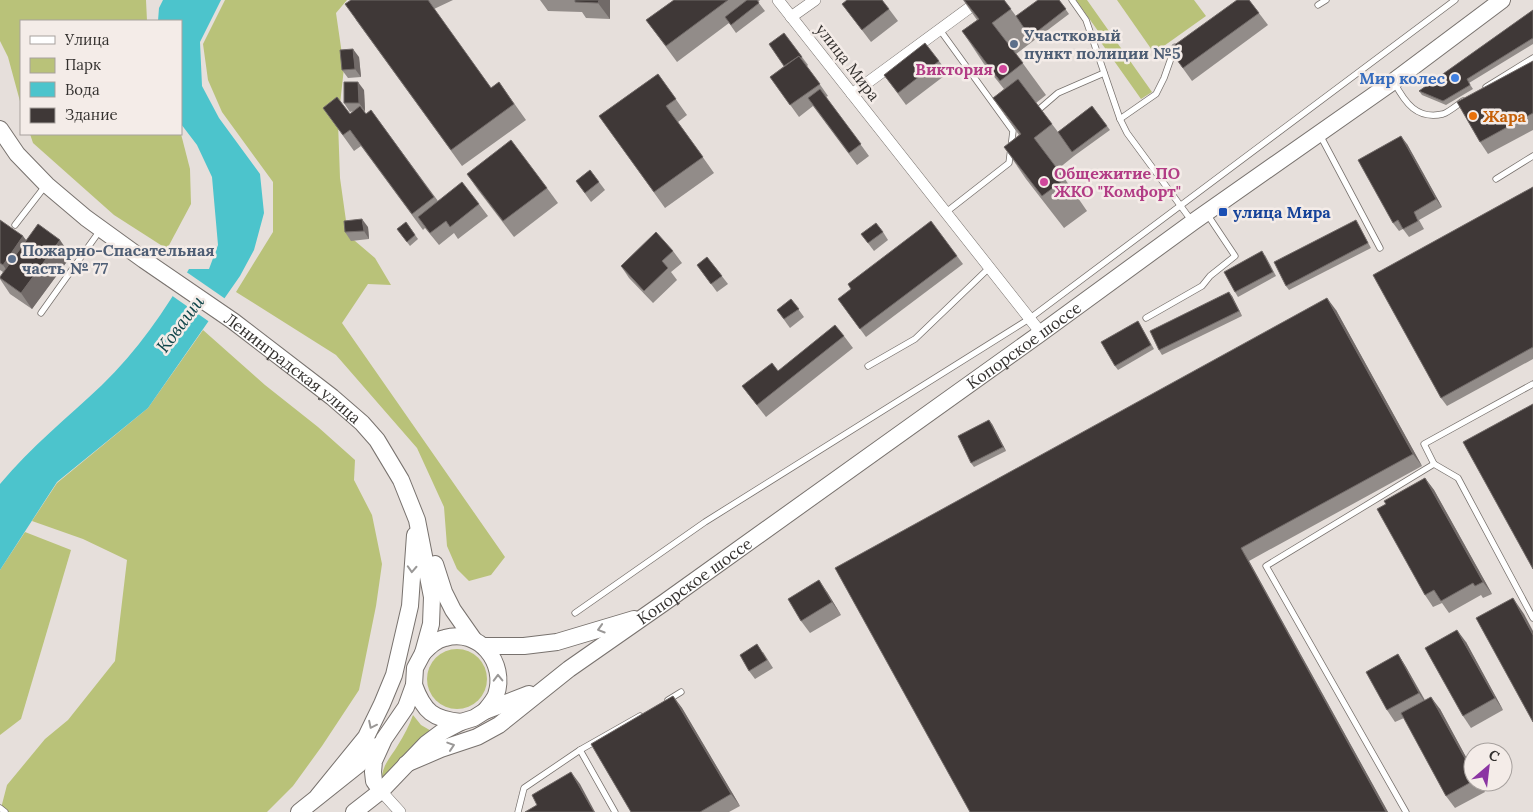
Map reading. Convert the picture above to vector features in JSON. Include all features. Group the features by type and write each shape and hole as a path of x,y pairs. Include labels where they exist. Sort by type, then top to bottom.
{"main road":[{"name":"Копорское шоссе","path":"543,689 1200,217 1394,81 1502,0"},
{"name":"Ленинградская улица","path":"0,129 17,154 47,185 101,229 233,321 332,397 362,423 376,440 401,480 417,520"},
{"path":"417,520 430,545 447,598 453,610 496,661 500,678 496,696 486,711"},
{"path":"381,790 374,780 374,760 384,740 406,707 414,686 415,668 423,653 432,624 432,597 417,520"},
{"path":"318,796 366,736 394,675 410,606 412,558 417,520"},
{"path":"423,653 433,643 446,637 460,636 479,643 524,646 557,642 648,614"},
{"path":"414,686 420,701 431,713 445,720 462,722"},
{"path":"354,812 381,790 426,744 442,732 486,711 543,689"},
{"path":"406,764 441,749 477,737 499,725 543,689"},
{"path":"300,812 358,765 384,740"}],"street":[{"name":"улица Мира","path":"778,0 1040,333"},
{"path":"792,17 814,0"},
{"path":"852,94 980,0"},
{"path":"381,790 400,812"}],"lane":[{"path":"1072,0 1086,20 1120,119 1127,132 1181,207 1200,217 1235,256 1210,276 1202,286 1146,318"},
{"path":"1318,5 1326,0"},
{"path":"575,613 705,522 1029,319 1455,0"},
{"path":"940,30 1013,130"},
{"path":"1120,119 1156,94 1176,47 1183,42"},
{"path":"1484,88 1533,58"},
{"path":"1028,118 1058,94 1104,73"},
{"path":"1394,81 1411,108 1420,114 1443,114 1468,98"},
{"path":"946,212 1009,163 1013,130 1020,124"},
{"path":"1319,134 1380,248"},
{"path":"1496,179 1533,156"},
{"path":"15,225 47,185"},
{"path":"41,313 101,229"},
{"path":"868,366 915,339 989,268"},
{"path":"1533,384 1424,444 1434,464 1458,478 1533,618"},
{"path":"1406,812 1266,566 1434,464"},
{"path":"664,702 681,692"},
{"path":"518,812 524,788 580,750 647,712"},
{"path":"580,750 614,812"},
{"path":"0,808 5,812"}],"green space":[{"path":"0,0 146,0 147,20 20,20 20,101 8,57 0,41"},
{"path":"225,0 347,0 336,13 344,68 338,122 340,178 348,235 375,258 391,285 368,284 342,323 505,557 491,575 469,581 457,569 447,546 444,507 417,448 336,355 236,292 273,232 273,182 222,112 208,80 203,44"},
{"path":"1076,0 1087,0 1152,92 1141,99 1100,41 1103,38"},
{"path":"1117,0 1194,0 1206,16 1154,53"},
{"path":"30,135 181,135 190,169 191,204 167,249 114,215 33,143"},
{"path":"203,330 355,460 354,480 372,515 382,564 376,606 359,690 293,786 267,812 0,812 7,785 45,739 68,720 115,661 127,560 83,539 32,521 57,483 148,408"},
{"path":"25,532 71,550 21,719 0,735 0,570"},
{"path":"451,649 463,649 479,657 485,667 487,679 485,691 479,701 463,709 451,709 435,701 427,685 427,673 435,657"},
{"path":"413,715 421,725 433,732 382,781 385,766"}],"water":[{"name":"Коваши","path":"163,0 221,0 200,42 202,86 219,118 260,174 264,213 254,250 240,276 148,408 57,482 0,570 0,484 37,445 115,372 160,315 189,269 209,269 218,245 212,177 197,145 182,125 182,20 158,20 159,8"}],"pier":[{"path":"185,271 227,300 211,323 171,295"}],"building":[{"path":"351,0 428,0 491,88 499,82 514,104 451,150 345,4"},
{"path":"575,0 599,0 598,3 575,2"},
{"path":"674,0 728,0 666,46 646,20"},
{"path":"747,0 757,0 759,3 731,25 725,17"},
{"path":"847,0 882,0 889,9 862,30 842,4"},
{"path":"964,0 1004,0 1011,9 992,23 1023,63 1000,81 962,31 979,19"},
{"path":"1038,0 1059,0 1066,9 1030,37 1016,16"},
{"path":"1237,0 1249,0 1259,13 1183,68 1169,49"},
{"path":"1533,10 1533,38 1467,79 1470,85 1443,101 1419,91"},
{"path":"784,33 802,57 799,56 784,66 769,44"},
{"path":"925,43 939,61 898,93 884,75"},
{"path":"353,49 355,69 342,70 340,50"},
{"path":"799,56 820,84 790,105 770,77"},
{"path":"1533,61 1533,113 1480,142 1457,102"},
{"path":"658,74 676,99 666,106 703,157 654,192 599,116"},
{"path":"1018,79 1052,124 1034,138 1065,179 1042,196 1004,147 1021,134 993,98"},
{"path":"344,82 358,82 359,103 344,103"},
{"path":"820,89 861,144 849,153 808,98"},
{"path":"337,97 350,114 360,106 366,114 371,110 434,197 412,214 350,130 343,135 323,108"},
{"path":"1092,106 1107,126 1072,152 1058,132"},
{"path":"1401,136 1436,199 1414,212 1418,221 1403,229 1398,220 1393,223 1358,160"},
{"path":"511,140 547,188 503,221 467,174"},
{"path":"590,170 599,182 585,193 576,181"},
{"path":"462,182 479,204 450,227 446,221 430,233 418,217"},
{"path":"1533,187 1533,347 1441,398 1373,275"},
{"path":"362,219 364,231 345,232 344,221"},
{"path":"0,220 23,236 3,265 0,263"},
{"path":"1356,220 1368,243 1286,286 1274,262"},
{"path":"931,221 957,256 860,329 838,299 851,289 848,284"},
{"path":"406,222 415,235 407,242 397,229"},
{"path":"876,223 883,232 868,243 861,234"},
{"path":"38,224 60,240 21,293 0,277"},
{"path":"656,232 673,251 662,261 668,268 644,291 621,266"},
{"path":"1262,251 1273,272 1235,292 1224,272"},
{"path":"707,257 722,276 711,284 697,265"},
{"path":"1229,292 1239,311 1159,350 1150,331"},
{"path":"1327,298 1413,454 1241,548 1386,812 970,812 835,568"},
{"path":"791,299 799,309 784,319 777,310"},
{"path":"1138,321 1151,345 1115,366 1101,342"},
{"path":"835,325 844,336 757,405 742,386 772,363 778,371"},
{"path":"1533,404 1533,569 1463,442"},
{"path":"989,420 1003,447 971,463 958,436"},
{"path":"1425,478 1483,582 1475,586 1473,583 1441,601 1434,590 1425,595 1377,509 1386,504 1384,501"},
{"path":"819,580 832,602 801,621 788,599"},
{"path":"1513,598 1533,635 1533,722 1476,618"},
{"path":"1457,630 1495,698 1463,716 1425,648"},
{"path":"757,644 767,660 749,671 740,655"},
{"path":"1398,654 1419,693 1387,710 1366,672"},
{"path":"673,696 731,794 700,812 631,812 591,744"},
{"path":"1431,697 1463,755 1463,787 1446,796 1401,713"},
{"path":"571,772 594,812 525,812 537,805 532,795"}],"place":[{"name":"Участковый пункт полиции №5","path":"1014,44"},
{"name":"Виктория","path":"1003,69"},
{"name":"Мир колес","path":"1455,78"},
{"name":"Жара","path":"1473,116"},
{"name":"Общежитие ПО ЖКО \"Комфорт\"","path":"1044,182"},
{"name":"улица Мира","path":"1223,212"},
{"name":"Пожарно-Спасательная часть № 77","path":"12,259"}]}
